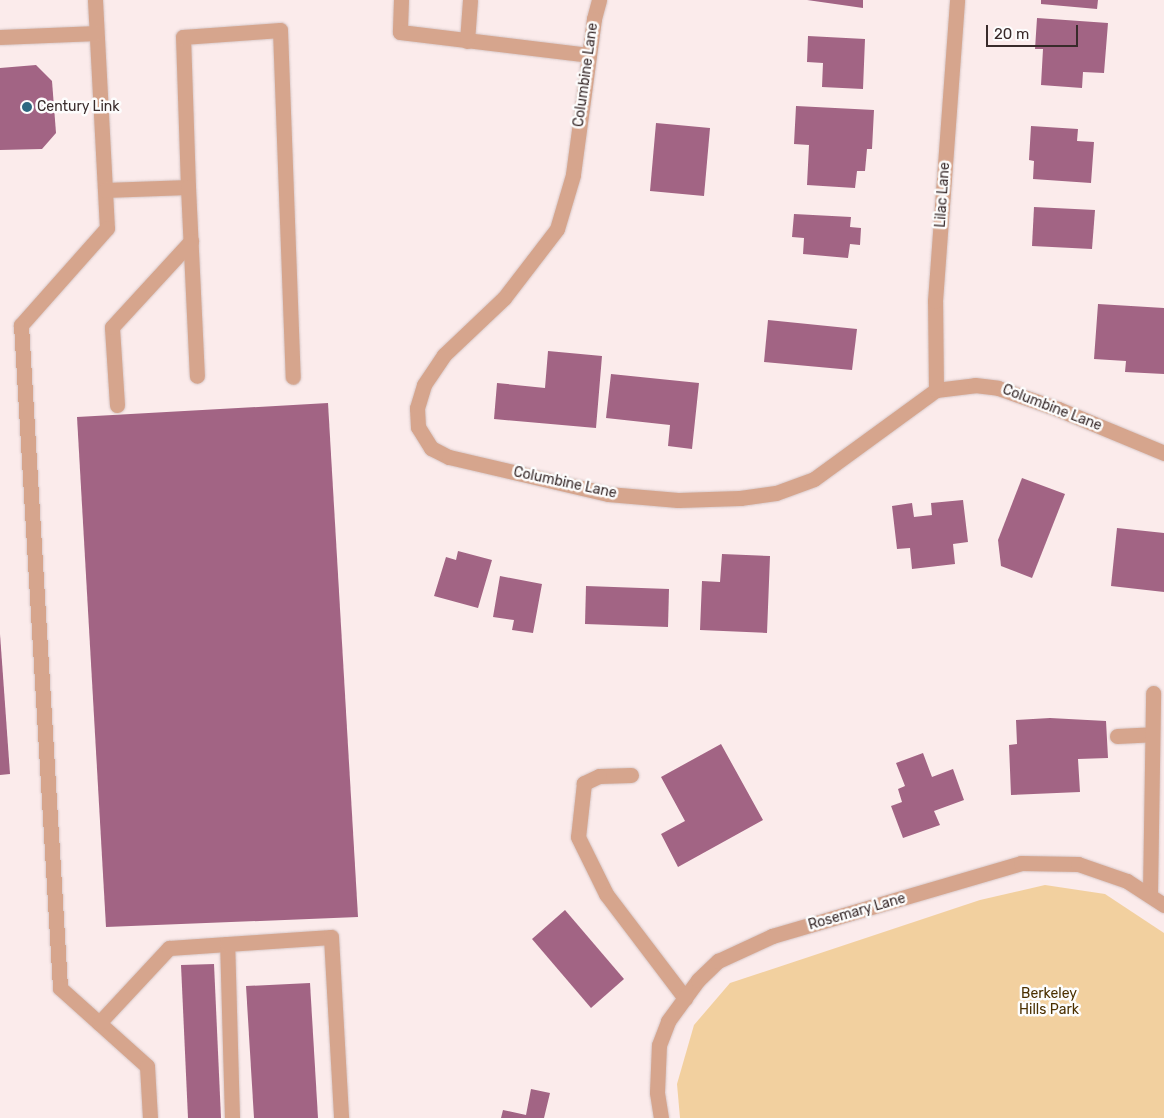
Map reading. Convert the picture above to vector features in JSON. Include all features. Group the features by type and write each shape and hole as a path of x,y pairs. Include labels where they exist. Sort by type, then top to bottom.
{"street":[{"path":"95,0 108,228 21,324 60,988 147,1066 150,1118"},
{"path":"401,0 400,32 589,55"},
{"path":"467,41 470,0"},
{"name":"Columbine Lane","path":"599,0 572,175 557,229 509,292 444,355 424,385 417,408 418,427 431,448 458,459 608,494 678,500 740,498 776,493 814,479 936,390 962,385 998,388 1164,452"},
{"name":"Lilac Lane","path":"936,390 935,301 957,0"},
{"path":"197,376 183,37 280,30 293,377"},
{"path":"0,37 96,33"},
{"path":"106,190 188,187"},
{"path":"117,405 112,328 191,241"},
{"path":"1150,893 1153,693"},
{"path":"1116,736 1152,734"},
{"path":"631,775 598,776 584,783 578,836 606,894 685,998"},
{"name":"Rosemary Lane","path":"661,1118 658,1092 659,1045 668,1021 685,998 718,961 772,936 905,899 997,868 1046,861 1078,864 1126,881 1150,893 1164,904"},
{"path":"99,1023 169,948 331,937 341,1118"},
{"path":"228,944 232,1118"}],"green space":[{"name":"Berkeley Hills Park","path":"1045,885 1105,894 1164,933 1164,1118 680,1118 677,1084 694,1025 730,983 980,900"}],"building":[{"path":"807,0 863,0 863,8"},
{"path":"1041,0 1098,0 1097,9 1041,4"},
{"path":"1037,18 1108,23 1104,73 1083,72 1082,88 1041,85 1043,49 1035,49"},
{"path":"808,36 865,39 863,89 822,87 823,63 807,62"},
{"name":"Century Link","path":"36,65 52,81 56,133 42,149 0,150 0,68"},
{"path":"796,106 874,110 872,149 867,149 865,171 857,171 855,188 807,185 809,145 794,144"},
{"path":"656,123 710,128 704,196 650,191"},
{"path":"1031,126 1078,129 1077,141 1094,142 1091,183 1033,179 1034,161 1029,160"},
{"path":"1034,207 1095,210 1092,249 1032,246"},
{"path":"794,214 851,217 850,227 861,228 860,245 850,244 848,258 803,254 804,238 792,237"},
{"path":"1098,304 1164,308 1164,374 1125,372 1126,361 1094,359"},
{"path":"768,320 857,329 852,370 764,362"},
{"path":"548,351 602,356 596,428 494,419 497,383 545,388"},
{"path":"611,374 699,383 692,449 668,446 670,425 606,418"},
{"path":"328,403 358,917 106,927 77,417"},
{"path":"1022,478 1065,494 1032,578 1001,566 998,540"},
{"path":"963,500 968,542 953,544 955,564 912,569 910,548 897,549 892,506 912,503 914,517 932,515 931,503"},
{"path":"1117,528 1164,533 1164,592 1111,586"},
{"path":"458,551 492,560 478,608 434,596 446,557 456,560"},
{"path":"722,554 770,556 767,633 700,630 702,581 720,582"},
{"path":"500,576 542,584 533,633 512,630 514,620 493,617"},
{"path":"586,586 669,589 668,627 585,624"},
{"path":"0,634 10,774 0,775"},
{"path":"1050,718 1106,721 1108,758 1078,759 1080,792 1011,795 1009,745 1017,744 1016,720"},
{"path":"721,744 763,820 678,867 661,834 685,821 661,777"},
{"path":"923,753 932,777 953,769 964,800 934,811 940,825 903,838 891,806 902,802 898,789 905,786 896,763"},
{"path":"565,910 624,979 591,1008 532,939"},
{"path":"214,964 221,1118 188,1118 181,965"},
{"path":"310,983 318,1118 254,1118 246,986"},
{"path":"531,1089 550,1093 544,1118 501,1118 503,1110 526,1115"}],"place":[{"name":"Century Link","path":"27,107"}]}
